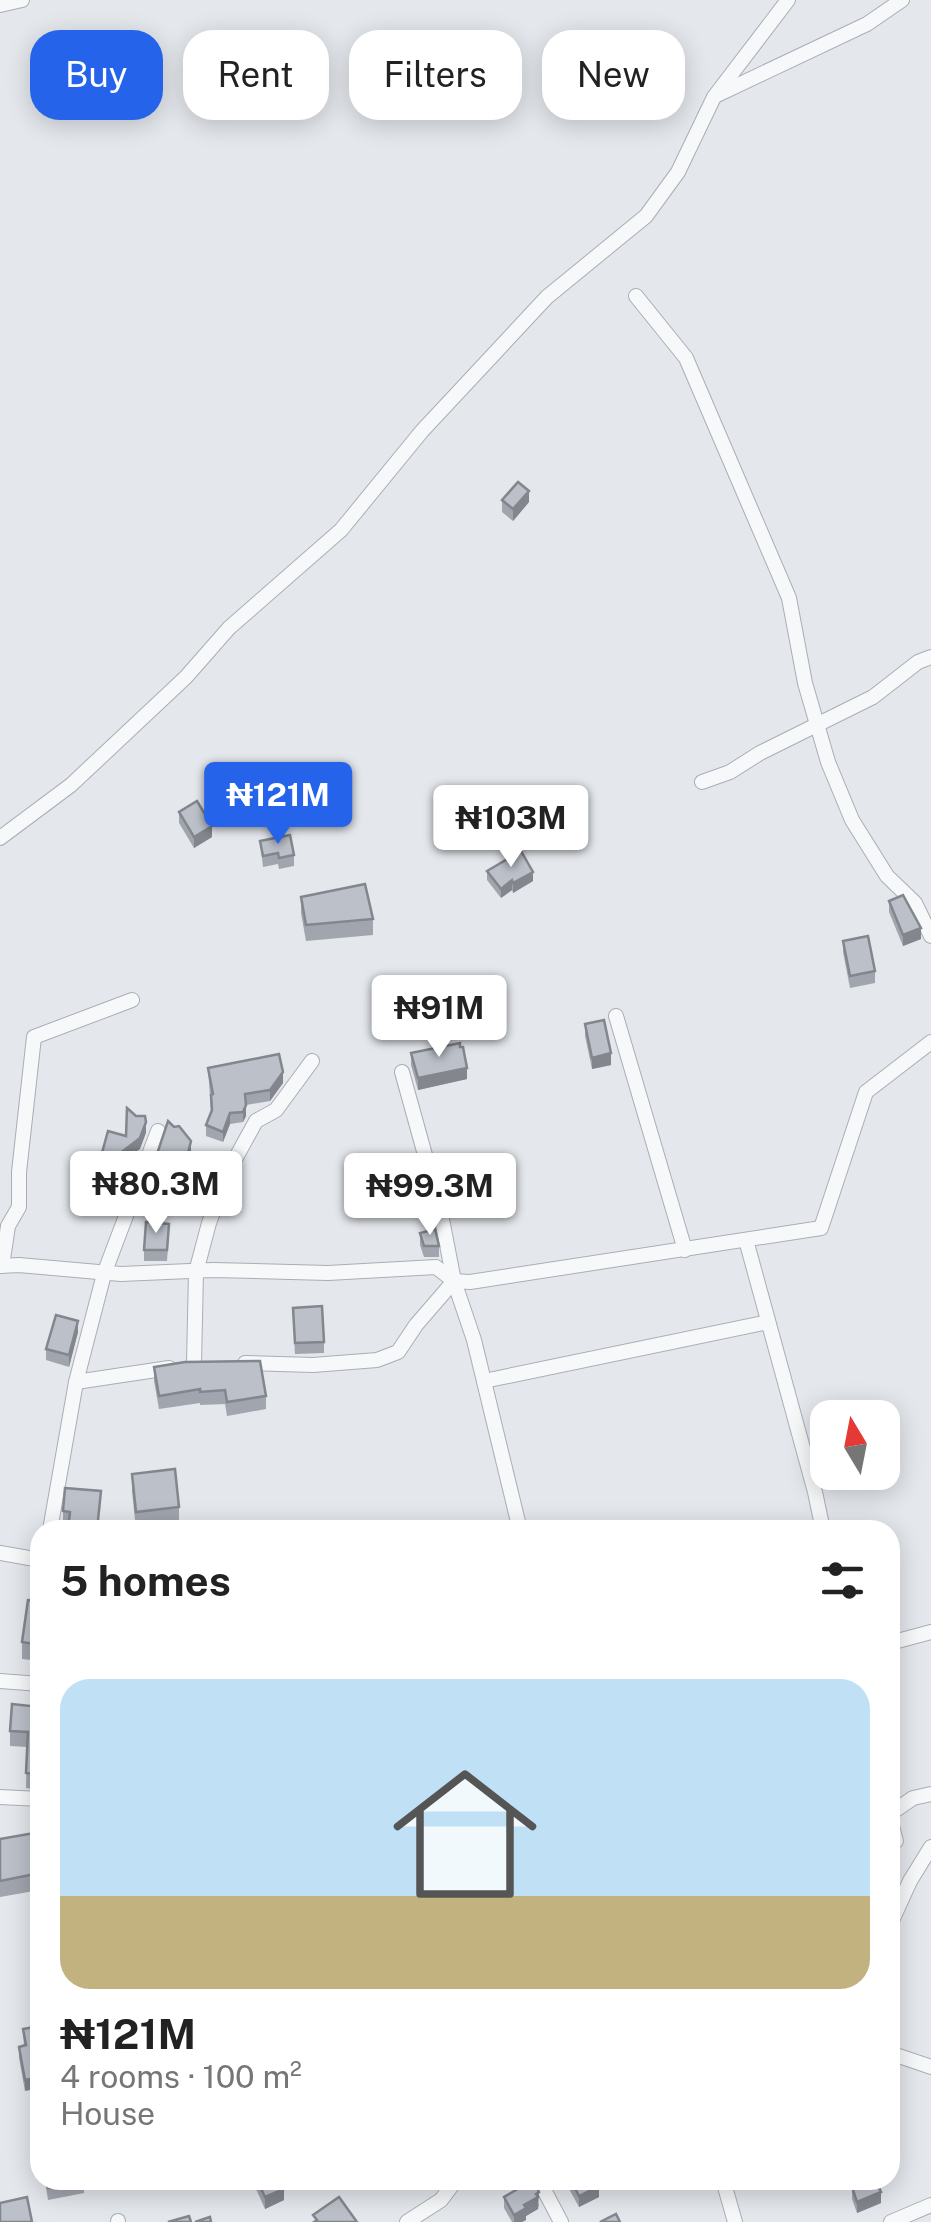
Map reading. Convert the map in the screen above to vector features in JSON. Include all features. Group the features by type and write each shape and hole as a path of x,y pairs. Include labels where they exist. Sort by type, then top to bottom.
{"street":[{"path":"0,5 22,0"},
{"path":"0,838 71,785 186,677 230,628 341,530 422,431 547,297 646,216 678,172 714,96 788,0"},
{"path":"714,96 868,24 902,0"},
{"path":"636,296 686,358 788,598 805,683 828,762 852,820 887,876 915,903 931,936"},
{"path":"702,782 730,772 760,753 873,698 918,662 931,658"},
{"path":"132,1000 34,1037 19,1172 19,1207 8,1226 1,1266 104,1274 328,1273 436,1267 454,1281 470,1282 821,1228 866,1092 931,1042"},
{"path":"616,1016 686,1250"},
{"path":"209,1364 196,1272 208,1223 228,1172 256,1121 276,1110 312,1061"},
{"path":"402,1072 518,1520"},
{"path":"52,1520 76,1382 104,1274 158,1131"},
{"path":"746,1240 821,1520"},
{"path":"76,1382 209,1364 313,1365 376,1360 398,1352 454,1281"},
{"path":"484,1382 768,1322"},
{"path":"0,1554 30,1558"},
{"path":"900,1640 931,1632"},
{"path":"0,1682 30,1684"},
{"path":"900,1808 913,1798 931,1794"},
{"path":"0,1797 30,1798"},
{"path":"900,1902 931,1847"},
{"path":"900,2056 931,2066"},
{"path":"408,2222 441,2200 448,2190"},
{"path":"545,2190 560,2222"},
{"path":"726,2190 734,2222"},
{"path":"891,2222 931,2205"}],"building":[{"path":"518,482 529,491 513,509 502,500"},
{"path":"246,773 257,787 231,807 221,793"},
{"path":"197,801 212,826 194,837 179,812"},
{"path":"290,835 294,855 263,856 260,841"},
{"path":"521,851 533,872 501,889 487,871"},
{"path":"365,884 373,919 306,925 301,897"},
{"path":"903,895 921,928 903,935 889,901"},
{"path":"868,936 875,971 850,976 843,941"},
{"path":"604,1020 611,1053 592,1058 585,1024"},
{"path":"460,1043 467,1068 418,1078 411,1053"},
{"path":"279,1054 283,1072 270,1090 245,1094 243,1112 230,1113 223,1132 206,1125 213,1094 208,1068"},
{"path":"127,1108 136,1116 145,1116 140,1138 97,1171 108,1131 126,1136"},
{"path":"168,1121 179,1126 191,1141 186,1161 157,1154"},
{"path":"146,1222 169,1224 167,1250 144,1250"},
{"path":"435,1229 439,1246 424,1246 420,1233"},
{"path":"322,1306 324,1342 295,1343 293,1308"},
{"path":"56,1315 78,1321 69,1355 46,1349"},
{"path":"260,1361 266,1396 227,1402 225,1390 200,1389 159,1396 154,1367 185,1362"},
{"path":"175,1469 179,1507 136,1512 132,1474"},
{"path":"65,1488 101,1491 98,1520 69,1520 70,1512 63,1511"},
{"path":"28,1600 30,1600 30,1643 22,1642"},
{"path":"12,1704 30,1706 30,1774 26,1773 28,1732 10,1731"},
{"path":"30,1834 30,1875 0,1881 0,1839"},
{"path":"30,2028 30,2079 25,2080 19,2047 26,2045 23,2029"},
{"path":"262,2190 282,2190 265,2197"},
{"path":"516,2190 539,2192 538,2197 514,2215 504,2197"},
{"path":"853,2190 880,2190 881,2192 857,2202"},
{"path":"27,2197 32,2222 0,2222 0,2203"},
{"path":"339,2197 357,2222 314,2222 317,2220 313,2215"},
{"path":"616,2214 620,2222 600,2222"},
{"path":"189,2216 191,2222 168,2222"}]}
